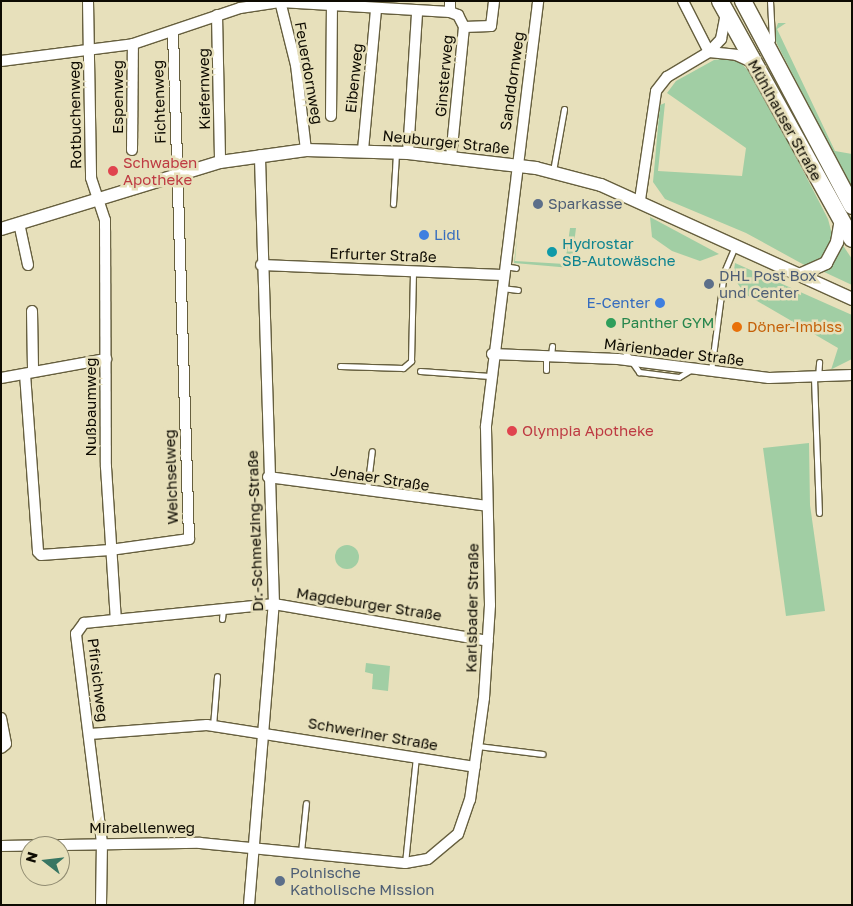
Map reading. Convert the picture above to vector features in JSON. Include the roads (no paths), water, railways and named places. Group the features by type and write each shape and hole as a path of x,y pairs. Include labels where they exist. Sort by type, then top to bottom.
{"main road":[{"name":"Mühlhauser Straße","path":"743,1 852,206"},
{"name":"Mühlhauser Straße","path":"723,7 852,239"}],"street":[{"name":"Rotbuchenweg","path":"88,1 88,50 92,59 91,178 97,197"},
{"name":"Ginsterweg","path":"464,27 491,26 494,1"},
{"name":"Sanddornweg","path":"516,166 538,1"},
{"path":"683,1 709,52"},
{"name":"Ginsterweg","path":"1,61 133,44 173,32 216,15 280,2 417,13 450,7 458,15 464,27 451,158"},
{"name":"Feuerdornweg","path":"280,2 296,64 306,150"},
{"path":"331,116 332,5"},
{"path":"640,200 656,91 674,72 709,52 723,34 723,7"},
{"name":"Eibenweg","path":"363,150 376,10"},
{"path":"402,152 417,13"},
{"name":"Kiefernweg","path":"216,15 220,162"},
{"name":"Fichtenweg","path":"173,32 177,172"},
{"name":"Espenweg","path":"132,150 133,44"},
{"path":"709,52 736,55 753,63"},
{"name":"Neuburger Straße","path":"1,229 177,172 220,162 306,150 402,152 553,172 640,200 797,276 852,299"},
{"name":"Dr.-Schmelzing-Straße","path":"249,905 252,848 265,731 274,604 261,264 260,155"},
{"name":"Karlsbader Straße","path":"252,848 405,864 428,858 458,834 475,767 488,641 487,506 491,485 490,376 516,166"},
{"name":"Weichselweg","path":"29,373 38,552 42,555 110,550 189,539 177,172"},
{"name":"Nußbaumweg","path":"97,197 105,220 110,550 116,620"},
{"path":"797,276 826,263 837,242 841,220"},
{"path":"20,223 28,265"},
{"name":"Erfurter Straße","path":"261,264 413,271 504,271"},
{"path":"29,373 32,311"},
{"name":"Marienbader Straße","path":"492,354 550,352 711,371 816,378 852,375"},
{"path":"1,378 106,359"},
{"name":"Jenaer Straße","path":"268,477 487,506"},
{"name":"Pfirsichweg","path":"100,905 102,843 78,627 116,620 274,604"},
{"name":"Magdeburger Straße","path":"274,604 488,641"},
{"path":"1,718 6,744 1,748"},
{"name":"Schweriner Straße","path":"90,734 213,726 265,731 475,767"},
{"name":"Mirabellenweg","path":"1,846 166,841 252,848"}],"lane":[{"path":"770,1 770,36 800,96 802,113"},
{"path":"553,172 564,109"},
{"path":"393,204 402,152"},
{"path":"711,371 724,272 735,246"},
{"path":"504,271 516,268"},
{"path":"340,366 403,368 411,361 413,271"},
{"path":"501,288 518,290"},
{"path":"618,342 623,343 627,360"},
{"path":"546,370 550,352"},
{"path":"818,362 815,424 819,513"},
{"path":"420,371 490,376"},
{"path":"367,490 372,452"},
{"path":"222,619 223,608"},
{"path":"213,726 217,676"},
{"path":"478,746 543,754"},
{"path":"405,864 416,756"},
{"path":"300,853 306,803"}],"place":[{"name":"Schwaben Apotheke","path":"113,171"},
{"name":"Sparkasse","path":"538,204"},
{"name":"Lidl","path":"424,235"},
{"name":"Hydrostar SB-Autowäsche","path":"552,252"},
{"name":"DHL Post Box und Center","path":"709,284"},
{"name":"E-Center","path":"660,303"},
{"name":"Panther GYM","path":"611,323"},
{"name":"Döner-Imbiss","path":"737,327"},
{"name":"Olympia Apotheke","path":"512,431"},
{"name":"Polnische Katholische Mission","path":"280,881"}]}
